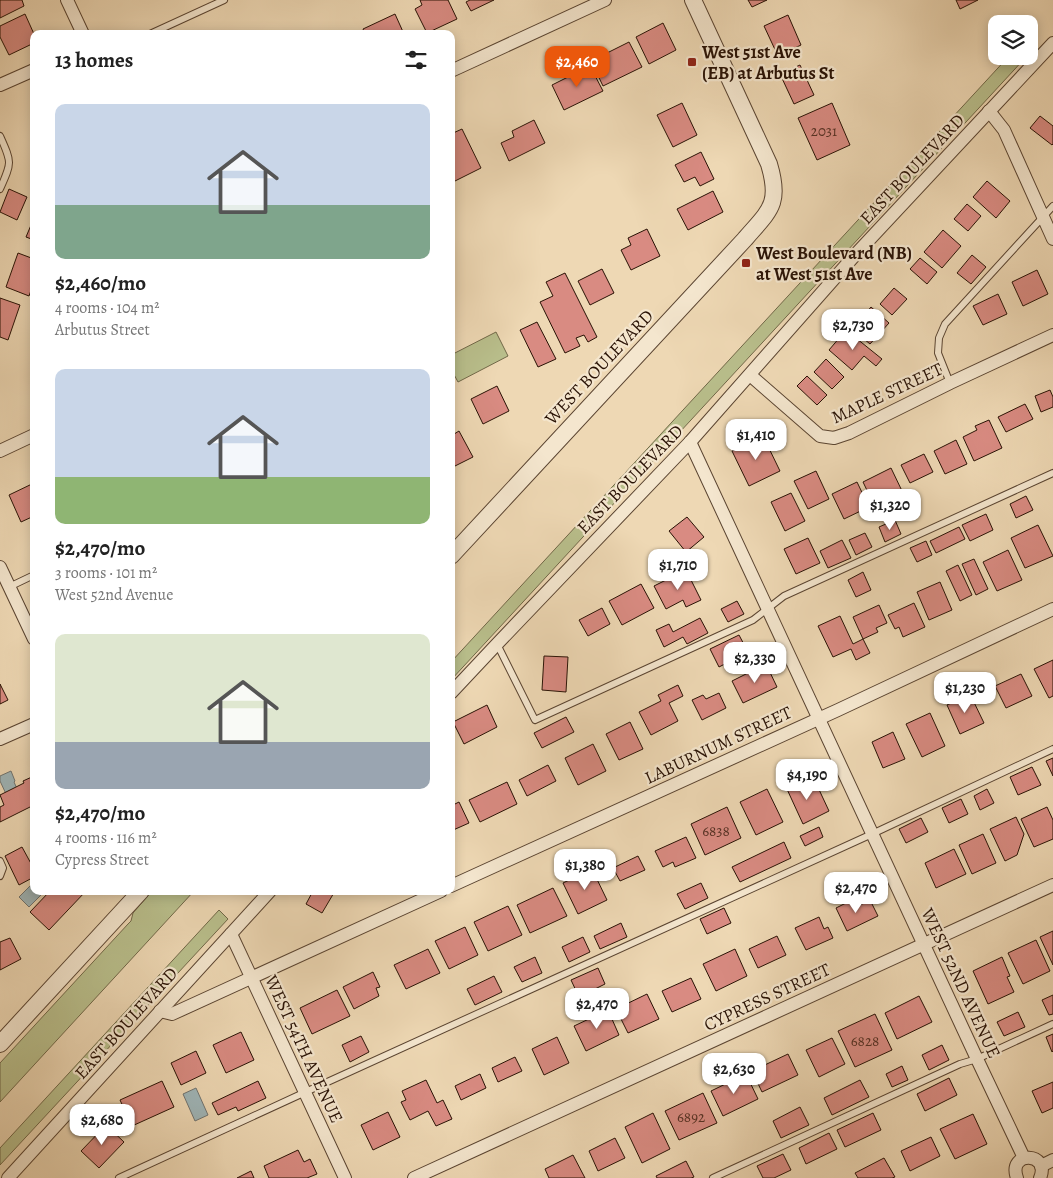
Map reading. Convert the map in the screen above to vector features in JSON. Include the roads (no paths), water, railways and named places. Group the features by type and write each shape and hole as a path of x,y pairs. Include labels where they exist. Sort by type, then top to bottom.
{"street":[{"path":"67,0 81,30"},
{"path":"455,69 605,0"},
{"name":"WEST BOULEVARD","path":"455,552 745,239 766,215 772,203 774,191 769,164 693,0"},
{"name":"EAST BOULEVARD","path":"455,689 690,442 855,256 1053,43"},
{"path":"0,85 30,72"},
{"path":"990,111 1004,130 1053,239"},
{"name":"MAPLE STREET","path":"750,375 820,436 834,438 849,433 1053,335"},
{"path":"0,451 30,436"},
{"name":"WEST 52ND AVENUE","path":"690,442 1024,1158"},
{"path":"0,567 30,631"},
{"name":"LABURNUM STREET","path":"455,884 1053,609"},
{"path":"0,739 30,726"},
{"name":"CYPRESS STREET","path":"414,1178 1053,885"},
{"path":"0,1044 137,895"},
{"name":"EAST BOULEVARD","path":"8,1178 266,895"},
{"path":"160,1011 172,1014 432,895"},
{"name":"WEST 54TH AVENUE","path":"231,934 344,1178"},
{"path":"1016,1178 1016,1166 1024,1158 1034,1158 1045,1168"}],"lane":[{"path":"159,30 224,0"},
{"path":"0,136 10,162 0,189"},
{"path":"950,383 938,353 939,338 946,324 1053,206"},
{"path":"497,644 535,720 753,620 784,596 1053,473"},
{"path":"9,587 30,577"},
{"path":"119,1178 872,834 1053,749"},
{"path":"0,861 3,868 0,876"},
{"path":"713,1178 960,1064 977,1059 1053,1024"}],"water":[{"path":"11,771 24,804 13,809 0,781 0,776"},
{"path":"30,886 30,895 41,895 29,907 19,897"},
{"path":"196,1088 208,1115 195,1121 183,1094"}],"place":[{"name":"West 51st Ave (EB) at Arbutus St","path":"692,62"},
{"name":"West Boulevard (NB) at West 51st Ave","path":"746,263"}]}
